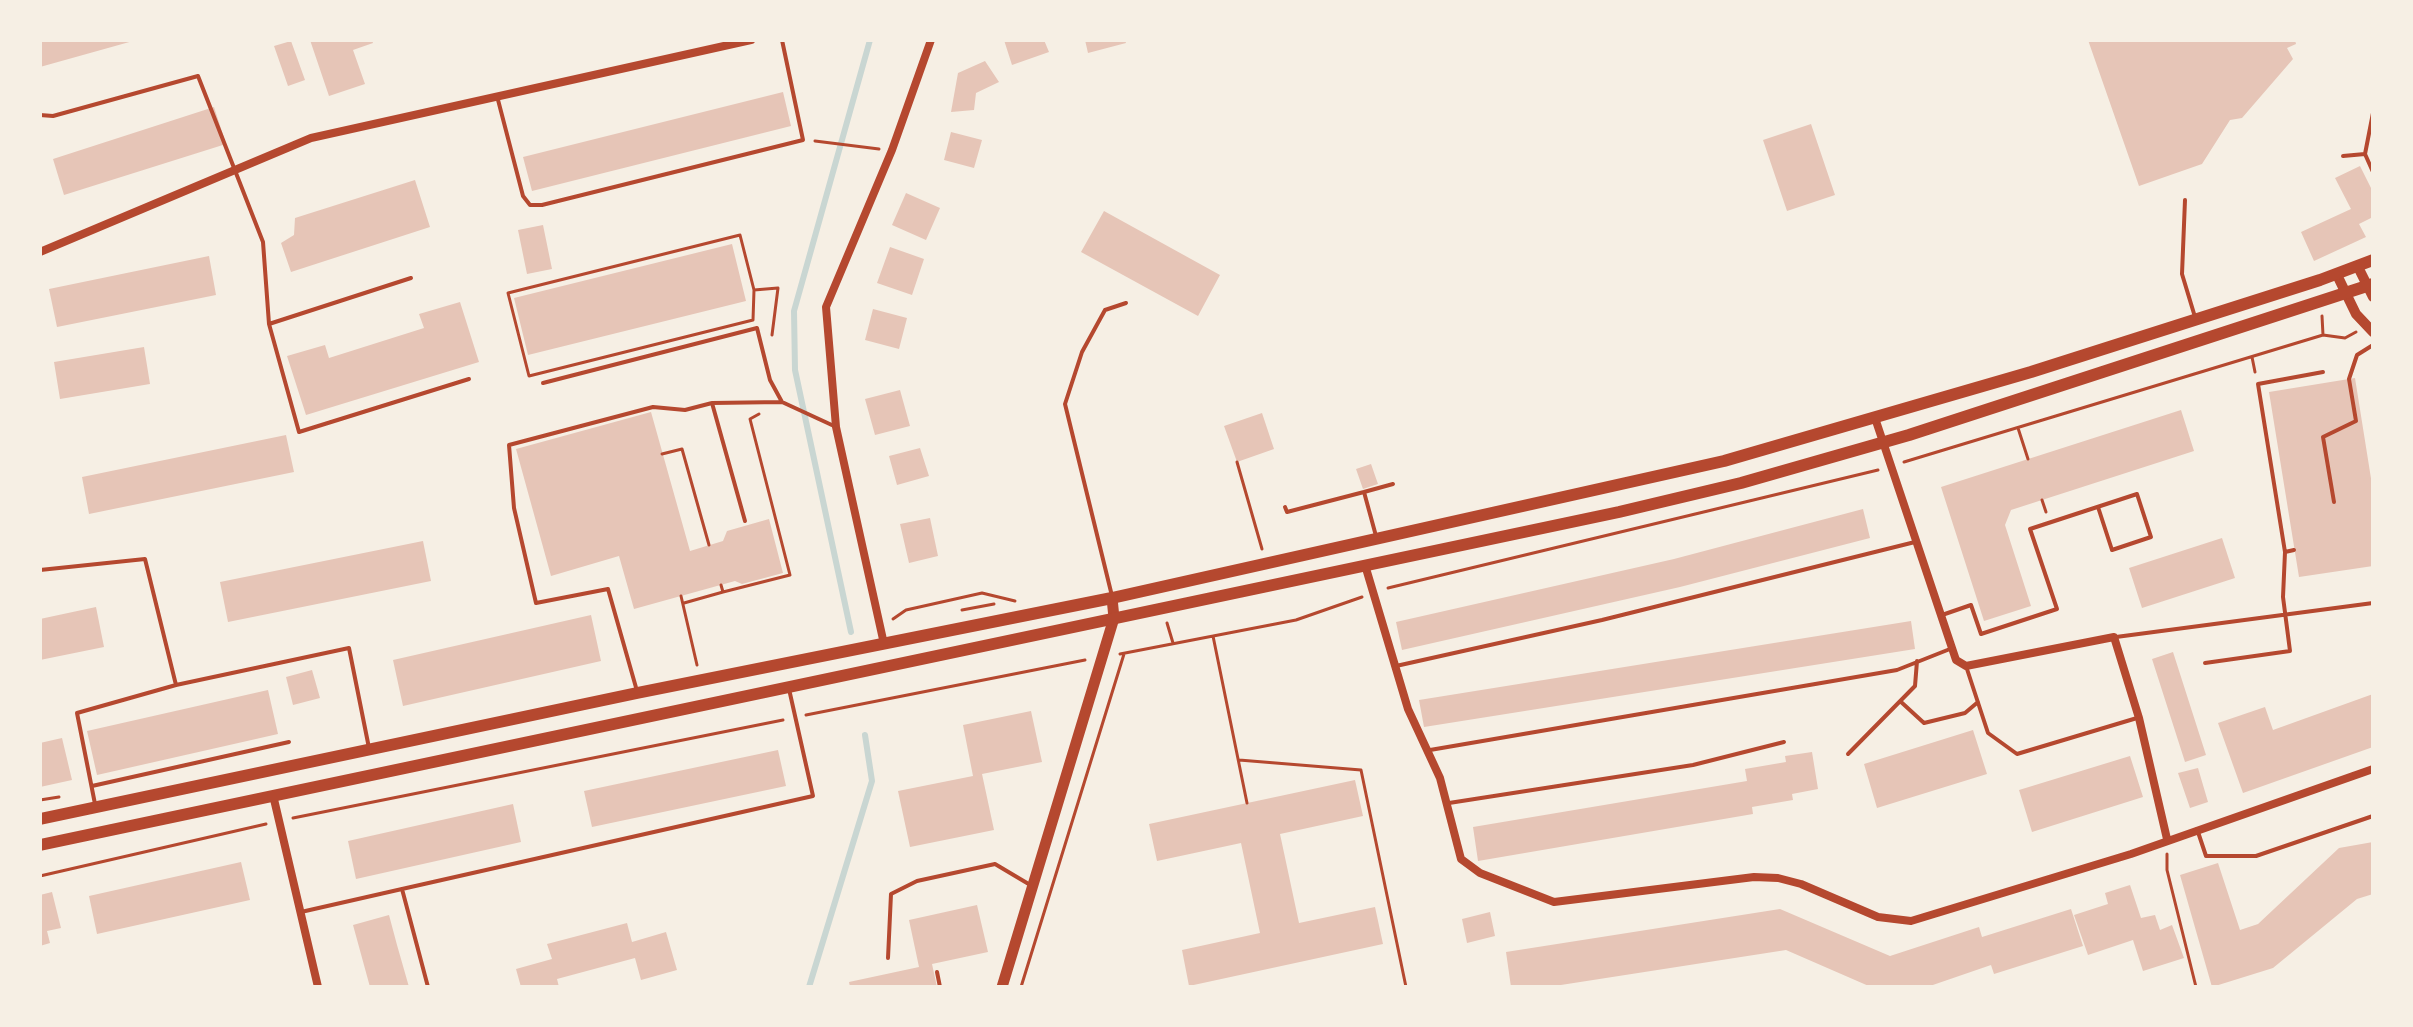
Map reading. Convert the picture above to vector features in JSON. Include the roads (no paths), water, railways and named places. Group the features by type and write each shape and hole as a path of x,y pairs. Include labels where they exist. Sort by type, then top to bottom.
{"main road":[{"path":"40,819 637,693 1112,598 1376,536 1724,461 1875,418 2195,319 2337,275 2373,260"},
{"path":"40,845 1650,505 1883,442 2346,294 2371,289"},
{"path":"1002,987 1114,618 1112,598"}],"street":[{"path":"40,252 311,138 496,94 751,40"},
{"path":"884,644 836,427 826,307 892,150 931,40"},
{"path":"2358,267 2371,289"},
{"path":"2337,275 2369,329"},
{"path":"1875,418 1956,660 1966,666 2114,637 2139,718 2167,839"},
{"path":"1365,565 1408,709 1430,750 1461,859 1480,873 1554,902 1754,877 1778,878 1801,884 1878,917 1911,921 2131,854 2373,769"},
{"path":"273,795 318,987"}],"lane":[{"path":"496,94 523,196 530,205 803,140 782,40"},
{"path":"40,115 53,116 198,76 263,242 269,324 299,432 469,379"},
{"path":"2373,113 2365,154 2373,172"},
{"path":"2343,156 2365,154"},
{"path":"2185,200 2182,274 2195,319"},
{"path":"269,324 411,278"},
{"path":"1112,598 1065,404 1082,352 1105,310 1126,303"},
{"path":"543,383 757,328 770,380 782,402"},
{"path":"2334,502 2323,437 2356,421 2349,379 2357,355 2373,345"},
{"path":"2205,663 2290,651 2283,597 2285,552 2258,384 2323,372"},
{"path":"637,693 608,589 536,603 514,508 509,445 653,407 685,410 712,403 782,402 836,427"},
{"path":"712,403 745,521"},
{"path":"1285,507 1287,512 1393,484"},
{"path":"1364,492 1376,536"},
{"path":"1939,616 1971,605 1981,634 2057,609 2030,529 2137,494 2151,537 2112,550 2098,507"},
{"path":"1395,666 1602,620 1915,542"},
{"path":"2285,552 2294,550"},
{"path":"40,570 145,559 176,685"},
{"path":"2114,637 2373,603"},
{"path":"95,806 77,713 176,685 349,648 369,751"},
{"path":"1430,750 1897,670 1950,649"},
{"path":"1848,754 1915,686 1917,661"},
{"path":"1966,666 1988,733 2017,754 2139,718"},
{"path":"300,912 813,796 789,687"},
{"path":"1900,701 1924,723 1965,713 1978,702"},
{"path":"92,786 289,742"},
{"path":"1446,803 1693,765 1784,742"},
{"path":"2197,829 2206,856 2256,856 2373,816"},
{"path":"888,958 891,894 917,881 995,864 1034,887"},
{"path":"402,889 428,987"},
{"path":"937,972 940,987"}],"waterway":[{"path":"851,632 795,370 794,311 870,40"},
{"path":"809,987 872,781 865,735"}]}
